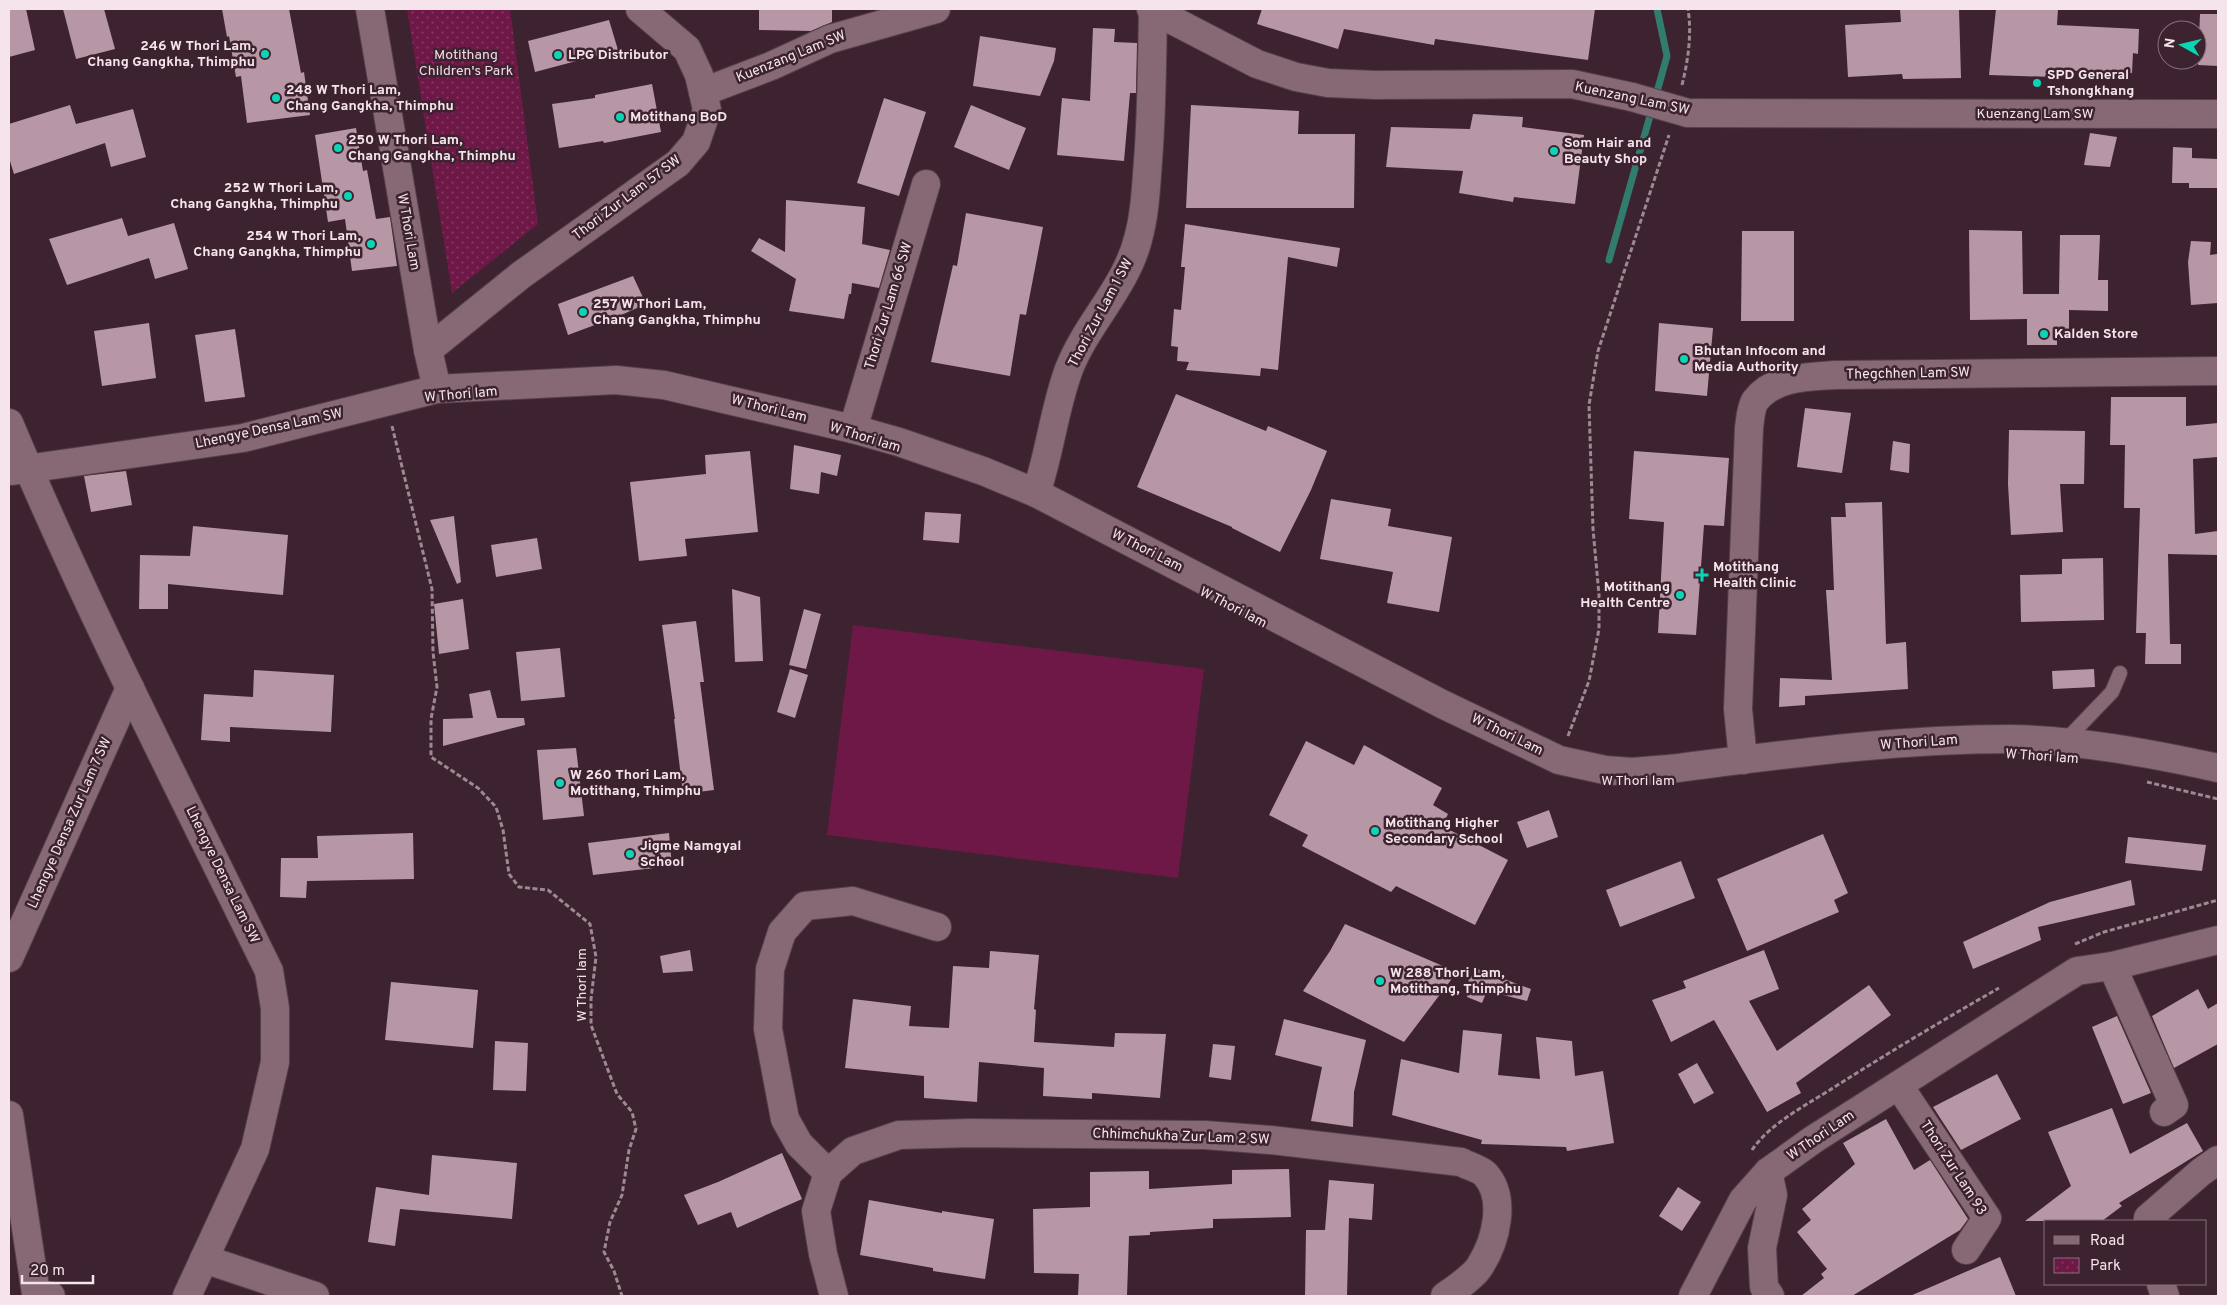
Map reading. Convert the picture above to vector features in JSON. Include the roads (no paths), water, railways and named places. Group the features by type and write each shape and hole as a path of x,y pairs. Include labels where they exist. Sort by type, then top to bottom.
{"street":[{"name":"W Thori Lam","path":"370,9 428,350 437,389 616,380 674,387 853,429 947,458 1036,493 1442,704 1558,760 1605,770 1632,772 1934,740 2010,739 2064,742 2160,756 2218,768"},
{"name":"Thori Zur Lam 57 SW","path":"428,350 521,275 678,163 696,142 707,110 699,75 687,49 640,9"},
{"name":"Kuenzang Lam SW","path":"704,92 771,66 830,39 936,9"},
{"name":"Kuenzang Lam SW","path":"1152,9 1257,64 1296,77 1320,82 1375,85 1572,84 1632,98 1679,112 2218,114"},
{"name":"Thori Zur Lam 1 SW","path":"1036,493 1054,417 1070,368 1092,324 1124,276 1138,240 1145,201 1151,118 1152,9"},
{"name":"Thori Zur Lam 66 SW","path":"853,429 926,184"},
{"name":"Thegchhen Lam SW","path":"1742,760 1738,709 1749,428 1754,402 1774,386 1796,377 2218,371"},
{"name":"Lhengye Densa Lam SW","path":"18,470 243,438 437,389"},
{"name":"Lhengye Densa Lam SW","path":"9,423 18,470 130,688 269,971 275,1008 275,1062 255,1149 187,1296"},
{"name":"Lhengye Densa Zur Lam 7 SW","path":"9,958 130,688"},
{"path":"834,1296 822,1254 816,1211 828,1173 799,1144 785,1119 774,1069 768,1029 770,969 782,932 805,906 853,901 937,926"},
{"name":"W Thori Lam","path":"1693,1296 1743,1200 1768,1172 1814,1140 2078,971 2215,946"},
{"path":"2112,966 2174,1105 2164,1112"},
{"name":"Thori Zur Lam 93","path":"1899,1086 1987,1218 1966,1250"},
{"path":"9,1115 36,1294 51,1296"},
{"name":"Chhimchukha Zur Lam 2 SW","path":"828,1173 853,1150 899,1135 971,1132 1223,1136 1461,1162 1484,1173 1495,1189 1498,1208 1495,1233 1480,1267 1445,1296"},
{"path":"2148,1220 2154,1212 2218,1160"},
{"path":"1768,1172 1773,1195 1762,1248 1764,1287 1770,1296"},
{"path":"204,1259 315,1296"}],"lane":[{"path":"2064,742 2112,692 2120,673"}],"waterway":[{"path":"1655,99 1667,56 1657,9"},
{"path":"1609,260 1652,109"}],"place":[{"name":"246 W Thori Lam, Chang Gangkha, Thimphu","path":"265,54"},
{"name":"LPG Distributor","path":"558,55"},
{"name":"SPD General Tshongkhang","path":"2037,83"},
{"name":"248 W Thori Lam, Chang Gangkha, Thimphu","path":"276,98"},
{"name":"Motithang BoD","path":"620,117"},
{"name":"250 W Thori Lam, Chang Gangkha, Thimphu","path":"338,148"},
{"name":"Som Hair and Beauty Shop","path":"1554,151"},
{"name":"252 W Thori Lam, Chang Gangkha, Thimphu","path":"348,196"},
{"name":"254 W Thori Lam, Chang Gangkha, Thimphu","path":"371,244"},
{"name":"257 W Thori Lam, Chang Gangkha, Thimphu","path":"583,312"},
{"name":"Kalden Store","path":"2044,334"},
{"name":"Bhutan Infocom and Media Authority","path":"1684,359"},
{"name":"Motithang Health Clinic","path":"1702,575"},
{"name":"Motithang Health Centre","path":"1680,595"},
{"name":"W 260 Thori Lam, Motithang, Thimphu","path":"560,783"},
{"name":"Motithang Higher Secondary School","path":"1375,831"},
{"name":"Jigme Namgyal School","path":"630,854"},
{"name":"W 288 Thori Lam, Motithang, Thimphu","path":"1380,981"}],"park label":[{"name":"Motithang Children's Park","path":"466,64"}]}
